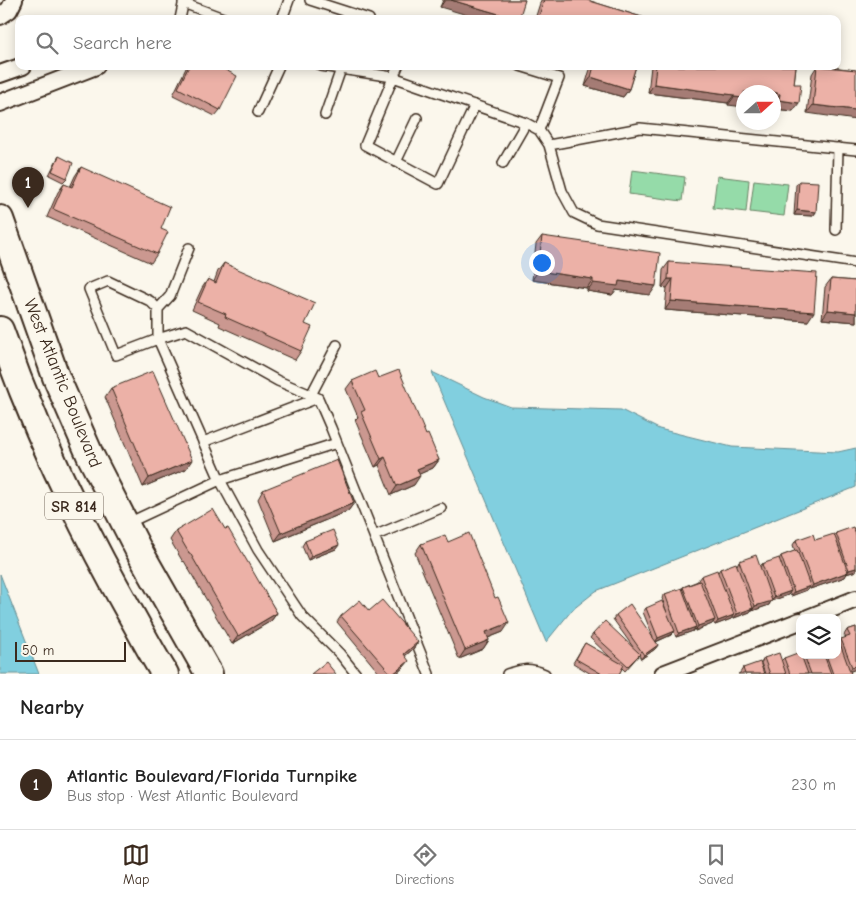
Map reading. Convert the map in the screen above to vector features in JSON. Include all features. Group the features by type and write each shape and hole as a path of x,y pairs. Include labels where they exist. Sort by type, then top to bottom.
{"main road":[{"name":"West Atlantic Boulevard","path":"0,219 56,377 90,455 125,524 209,674"},
{"name":"SR 814","path":"0,330 19,385 61,480 101,563 165,674"}],"street":[{"path":"0,16 9,10 14,0"},
{"path":"0,74 15,69"},
{"path":"0,103 83,70"},
{"path":"818,614 856,599"},
{"path":"663,674 796,623"}],"lane":[{"path":"283,15 289,0"},
{"path":"310,0 357,15"},
{"path":"181,15 184,2 216,15"},
{"path":"258,112 277,70"},
{"path":"325,115 341,70"},
{"path":"348,70 393,77 526,123 539,130 549,145 562,191 574,212 597,224 856,263"},
{"path":"396,70 365,145 438,184 475,105"},
{"path":"533,70 559,78 539,130"},
{"path":"396,162 416,118"},
{"path":"503,163 526,123"},
{"path":"549,145 640,128 856,150"},
{"path":"836,230 838,148"},
{"path":"189,248 170,296 158,309 158,339 220,480 258,550 302,616 340,654 356,674"},
{"path":"158,309 150,301 108,281 89,289 116,356 186,330 278,381 314,397 337,442 429,674"},
{"path":"203,442 314,397 337,345"},
{"path":"125,524 220,480 337,442"},
{"path":"374,536 440,508"},
{"path":"507,674 519,670 533,669 545,674"}],"green space":[{"path":"632,170 685,177 682,201 629,194"},
{"path":"717,176 749,180 746,212 713,208"},
{"path":"754,180 788,184 784,216 750,212"}],"water":[{"path":"432,372 484,397 511,407 621,410 659,429 732,447 838,452 856,448 856,487 596,591 572,610 546,642"},
{"path":"0,574 39,674 0,674"}],"building":[{"path":"451,0 525,0 520,15 502,15"},
{"path":"544,0 587,0 635,15 539,15"},
{"path":"841,68 856,70 856,110 813,105 817,70 841,70"},
{"path":"187,70 226,70 237,76 220,110 178,88"},
{"path":"593,70 635,70 629,89 591,77"},
{"path":"656,70 796,70 794,84 801,84 799,103 781,100 781,85 736,85 736,97 734,95 654,84"},
{"path":"59,156 73,163 67,178 52,171"},
{"path":"81,167 170,207 161,229 168,232 157,254 53,209 64,184 72,187"},
{"path":"799,181 818,182 816,212 797,210"},
{"path":"542,236 660,253 656,286 619,281 618,286 593,283 593,279 538,271"},
{"path":"669,262 817,273 814,312 671,301 673,279 668,279"},
{"path":"224,263 315,303 305,324 312,327 301,351 225,317 226,314 198,302 208,279 216,283"},
{"path":"831,279 856,281 856,313 828,310"},
{"path":"399,370 426,435 428,434 439,460 417,469 420,476 397,486 385,457 381,459 361,412 365,410 352,381 375,371 378,378"},
{"path":"153,371 192,460 149,478 111,388"},
{"path":"337,460 354,503 281,533 263,490"},
{"path":"213,509 225,529 228,528 277,613 238,636 176,531"},
{"path":"853,527 856,535 856,568 849,570 836,533"},
{"path":"333,530 339,545 311,556 305,541"},
{"path":"469,533 495,598 498,597 509,623 486,632 489,640 465,650 421,544 445,535 448,542"},
{"path":"813,534 815,540 834,534 848,572 813,585 796,540"},
{"path":"797,550 810,586 794,592 781,556"},
{"path":"756,555 772,601 755,606 739,561"},
{"path":"779,558 791,591 774,597 762,564"},
{"path":"736,563 753,608 737,614 720,569"},
{"path":"717,570 734,615 718,621 701,576"},
{"path":"700,581 715,620 698,626 683,587"},
{"path":"682,588 696,627 679,633 665,594"},
{"path":"360,600 369,611 382,600 418,642 404,654 409,661 393,674 341,616"},
{"path":"662,601 675,631 658,638 646,608"},
{"path":"630,604 658,645 644,655 616,615"},
{"path":"605,621 640,654 628,666 593,634"},
{"path":"856,627 856,666 852,667 841,639 850,636 847,630"},
{"path":"585,643 624,665 619,674 602,674 576,659"},
{"path":"841,646 851,674 833,674 827,659 841,659"},
{"path":"779,653 786,674 770,674 764,658"},
{"path":"796,654 796,659 802,659 808,674 790,674 784,658"},
{"path":"805,659 825,659 831,674 811,674"},
{"path":"326,662 336,674 311,674"},
{"path":"760,662 764,674 745,674 743,668"}],"place":[{"name":"Atlantic Boulevard/Florida Turnpike","path":"28,208"}]}
